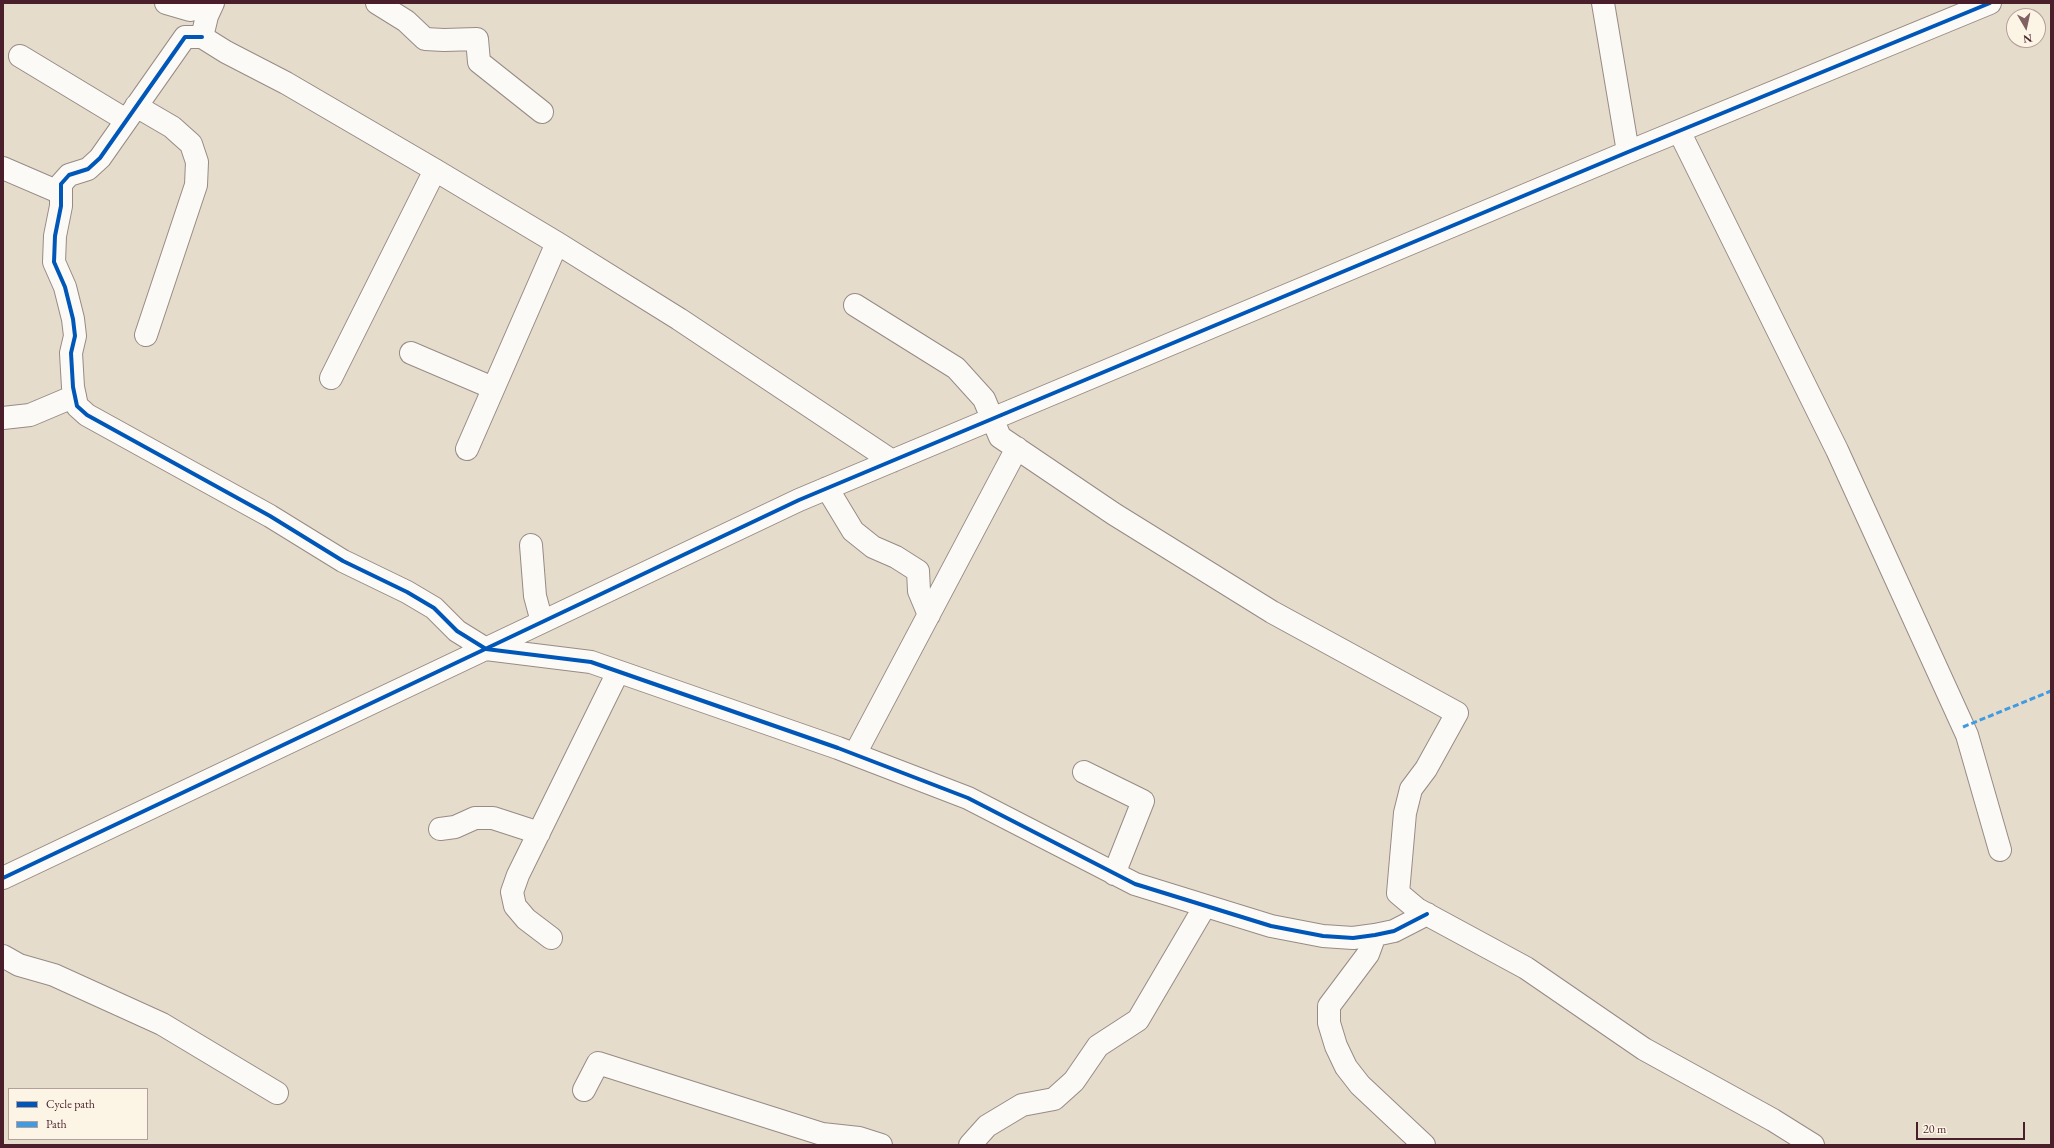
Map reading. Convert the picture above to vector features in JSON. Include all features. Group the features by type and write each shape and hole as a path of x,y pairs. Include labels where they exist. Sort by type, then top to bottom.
{"street":[{"path":"166,3 190,10 212,5"},
{"path":"377,3 406,21 425,38 444,40 477,39 480,62 542,112"},
{"path":"1603,3 1628,152"},
{"path":"3,878 827,488 1628,152 1990,3"},
{"path":"202,36 212,5"},
{"path":"892,461 680,319 435,170 286,83 226,52 202,36 185,37 100,158 88,169 69,175 61,184 61,206 55,236 54,262 65,287 73,319 74,336 71,353 77,406 87,416 270,516 343,561 407,592 434,608 457,631 486,649 590,662 855,754 968,798 1135,884 1271,926 1323,936 1353,938 1394,931 1427,914"},
{"path":"20,56 131,113 172,127 191,144 198,162 196,185 146,335"},
{"path":"1679,131 1837,450 1967,736 2000,850"},
{"path":"3,168 61,193"},
{"path":"331,378 435,170"},
{"path":"467,449 556,244"},
{"path":"855,305 956,368 984,399 991,419 1000,437 1114,514 1272,612 1457,713 1426,769 1411,789 1405,813 1398,893 1417,909 1526,968 1644,1049 1773,1120 1813,1145"},
{"path":"411,353 493,388"},
{"path":"3,418 30,415 75,396"},
{"path":"855,754 1017,448"},
{"path":"827,488 853,531 873,547 896,557 918,571 919,591 929,616"},
{"path":"531,545 535,596 542,622"},
{"path":"551,938 526,919 514,906 512,892 518,875 618,672"},
{"path":"1084,772 1143,801 1114,874"},
{"path":"440,829 455,827 476,818 493,818 540,833"},
{"path":"970,1145 987,1126 1022,1106 1054,1098 1074,1081 1098,1046 1138,1020 1205,906"},
{"path":"1375,935 1368,954 1329,1006 1329,1023 1336,1046 1346,1067 1360,1086 1424,1145"},
{"path":"3,956 19,965 54,975 162,1024 277,1093"},
{"path":"584,1090 598,1063 764,1117 817,1140 859,1138 881,1145"}],"marked path":[{"path":"1963,727 2051,691"}],"cycle path":[{"path":"3,878 799,500 1628,152 1990,3"},
{"path":"202,37 185,37 100,158 88,169 69,175 61,184 61,206 55,236 54,262 65,287 73,319 75,336 71,353 73,387 77,406 87,415 270,516 343,561 407,592 434,608 457,631 486,649 591,662 838,748 968,798 1135,884 1271,926 1323,936 1353,938 1394,931 1427,914"}]}
